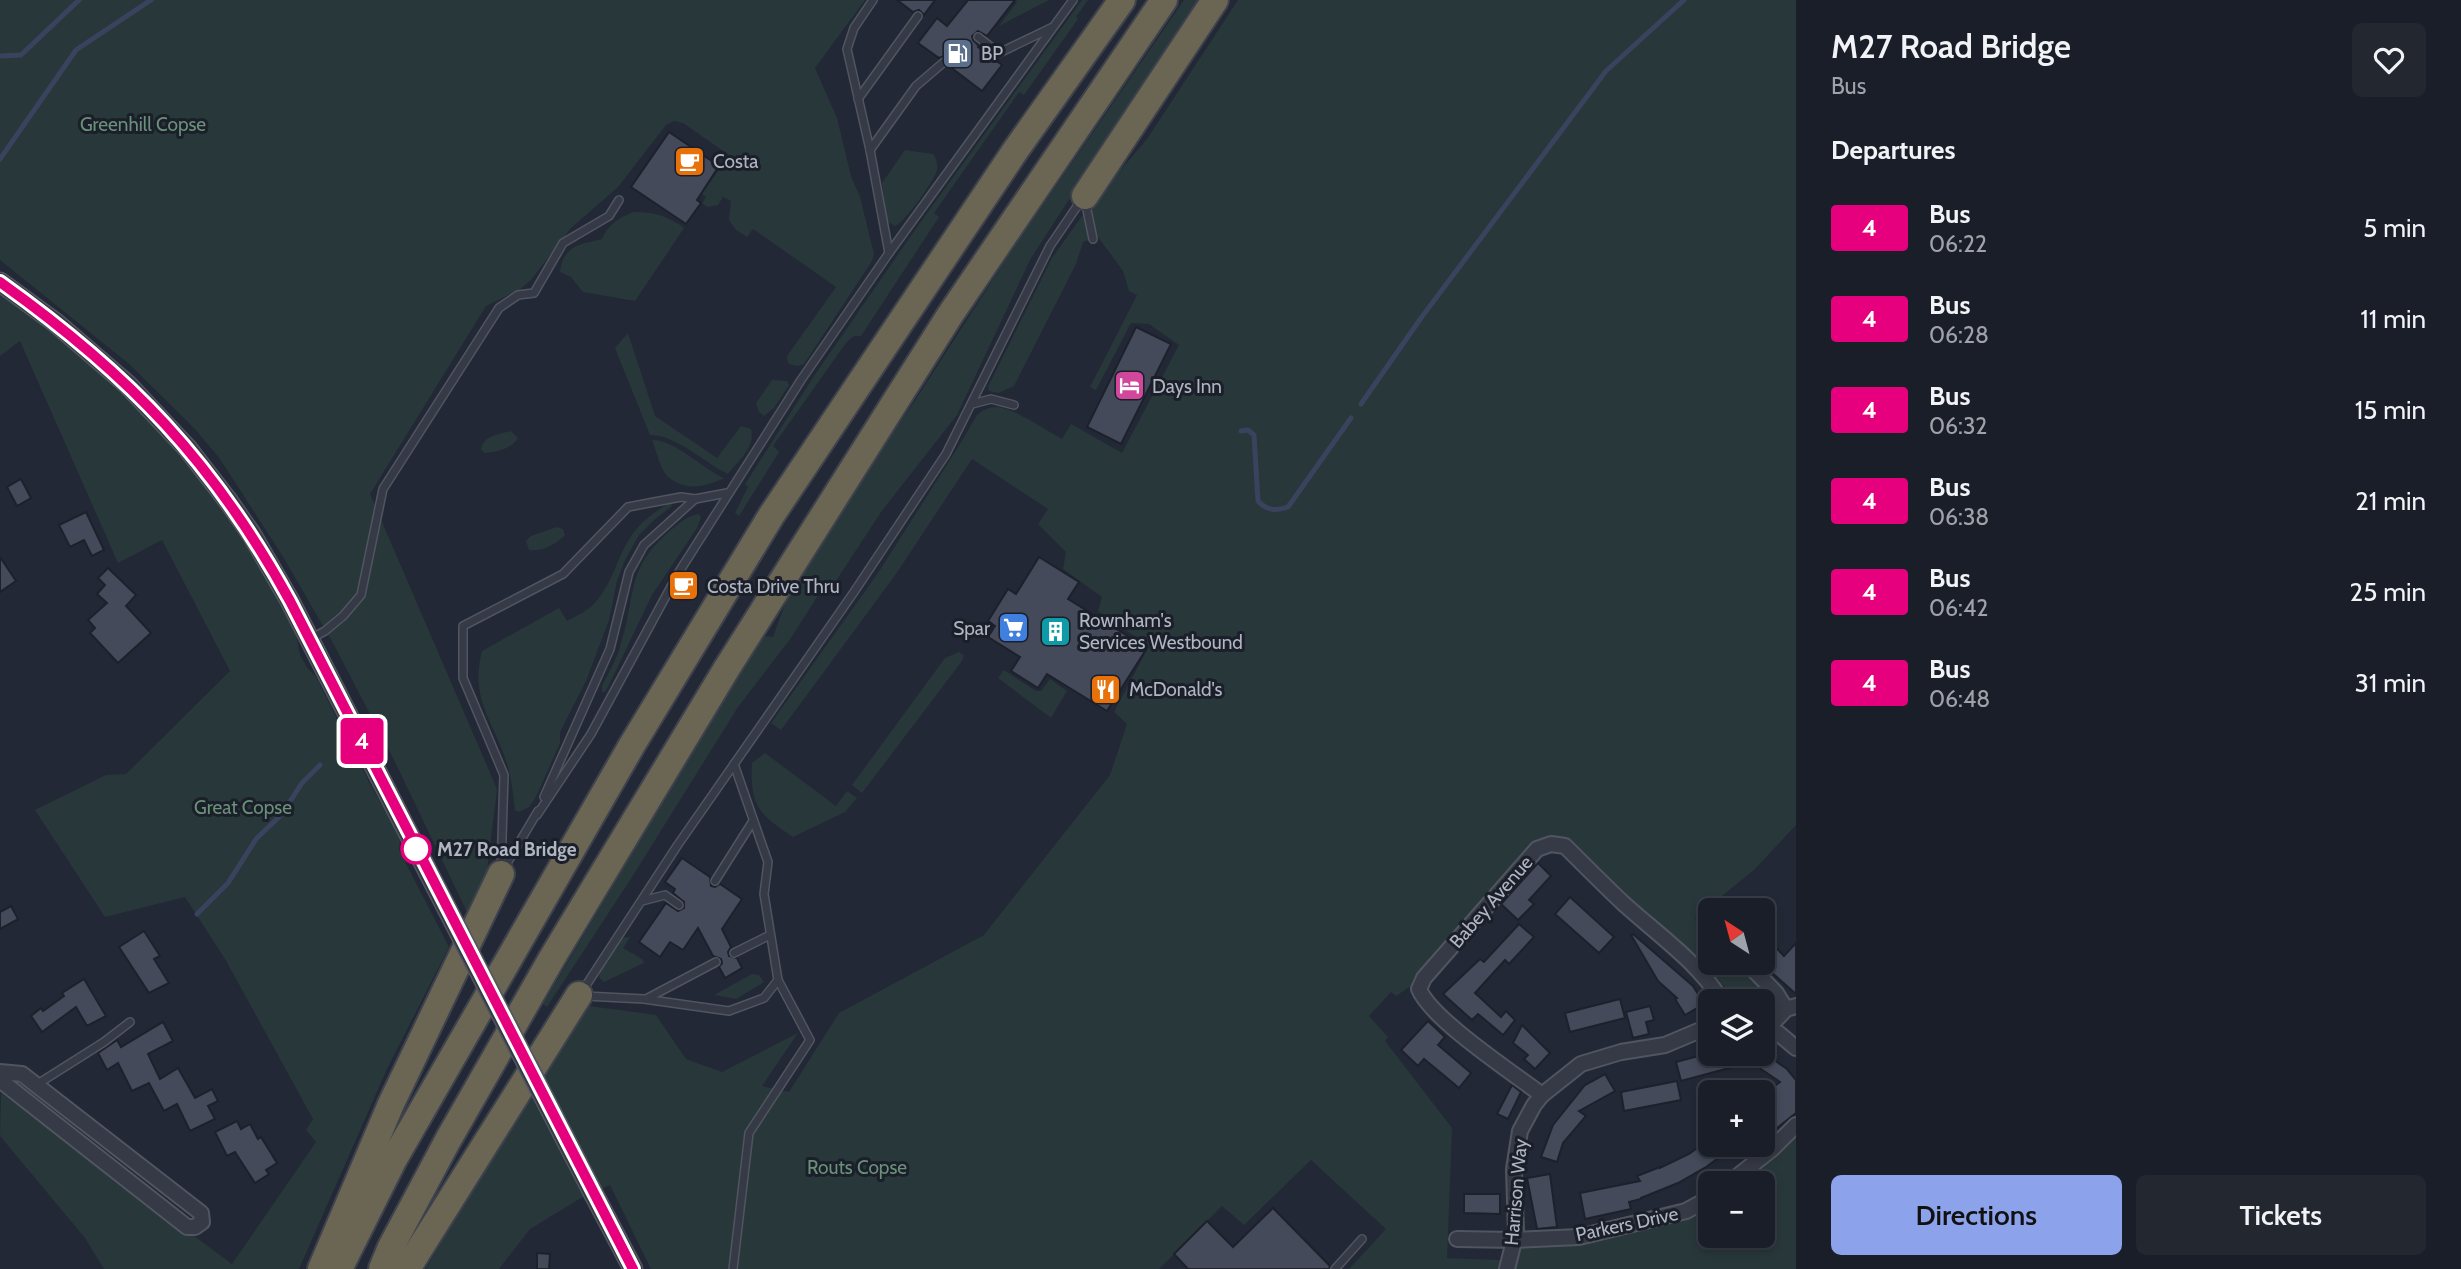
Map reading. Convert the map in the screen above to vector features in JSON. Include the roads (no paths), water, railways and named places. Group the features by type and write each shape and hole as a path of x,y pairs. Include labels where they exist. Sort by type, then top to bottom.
{"highway":[{"path":"339,1269 394,1159 472,1023 632,745 771,516 1015,151 1122,0"},
{"path":"382,1269 448,1140 545,970 727,668 950,315 1164,0"},
{"path":"1085,196 1215,0"},
{"path":"321,1269 391,1104 501,874"},
{"path":"407,1269 579,995"}],"street":[{"path":"0,282 57,323 147,403 188,449 252,535 309,640 633,1269"},
{"name":"Babey Avenue","path":"1542,1095 1480,1049 1423,1000 1419,989 1424,978 1537,849 1551,844 1564,846 1622,902 1682,954 1715,989"},
{"path":"1759,975 1791,1007 1775,1020"},
{"name":"Harrison Way","path":"1507,1269 1514,1240 1514,1169 1520,1131 1542,1095 1581,1064 1621,1052 1665,1045 1698,1031"},
{"path":"1775,1032 1796,1048"},
{"path":"0,1072 22,1074 201,1213 202,1222 195,1227 187,1227 0,1080"},
{"path":"1744,1171 1796,1125"},
{"name":"Parkers Drive","path":"1457,1239 1580,1237 1686,1211 1698,1204"}],"lane":[{"path":"873,0 854,28 847,49 870,150 889,253"},
{"path":"501,874 592,734 679,572 727,493 889,253 1073,0"},
{"path":"858,99 918,16"},
{"path":"978,37 999,52 1053,28"},
{"path":"870,150 916,86 944,62"},
{"path":"1085,196 1093,239"},
{"path":"579,995 946,454 1050,246 1085,196"},
{"path":"309,640 344,616 361,595 383,489 499,308 518,295 534,293 563,243 609,216 619,200"},
{"path":"972,404 991,399 1014,405"},
{"path":"501,874 504,775 463,678 463,626 563,574 628,507 681,497 695,499 727,493"},
{"path":"537,815 610,649 629,572 644,545 695,499"},
{"path":"733,1269 749,1133 810,1040 778,980 764,894 768,862 734,764"},
{"path":"715,881 753,821"},
{"path":"641,902 665,895 679,905"},
{"path":"734,953 770,935"},
{"path":"645,999 716,962"},
{"path":"579,995 645,999 729,1011 764,998 778,980"},
{"path":"36,1085 104,1042 130,1022"},
{"path":"1335,1269 1362,1239"}],"waterway":[{"path":"0,56 21,55 79,0"},
{"path":"0,159 76,50 151,0"},
{"path":"1361,404 1421,318 1606,71 1684,0"},
{"path":"1241,431 1248,430 1254,435 1258,501 1268,508 1280,509 1288,507 1351,418"},
{"path":"197,914 228,883 256,839 281,815 302,783 320,765"}],"place":[{"name":"BP","path":"958,53"},
{"name":"Costa","path":"690,161"},
{"name":"Days Inn","path":"1129,386"},
{"name":"Costa Drive Thru","path":"684,586"},
{"name":"Spar","path":"1013,628"},
{"name":"Rownham's Services Westbound","path":"1056,631"},
{"name":"McDonald's","path":"1106,689"},
{"name":"M27 Road Bridge","path":"416,849"}],"park label":[{"name":"Greenhill Copse","path":"143,124"},
{"name":"Great Copse","path":"243,807"},
{"name":"Routs Copse","path":"857,1167"}]}
